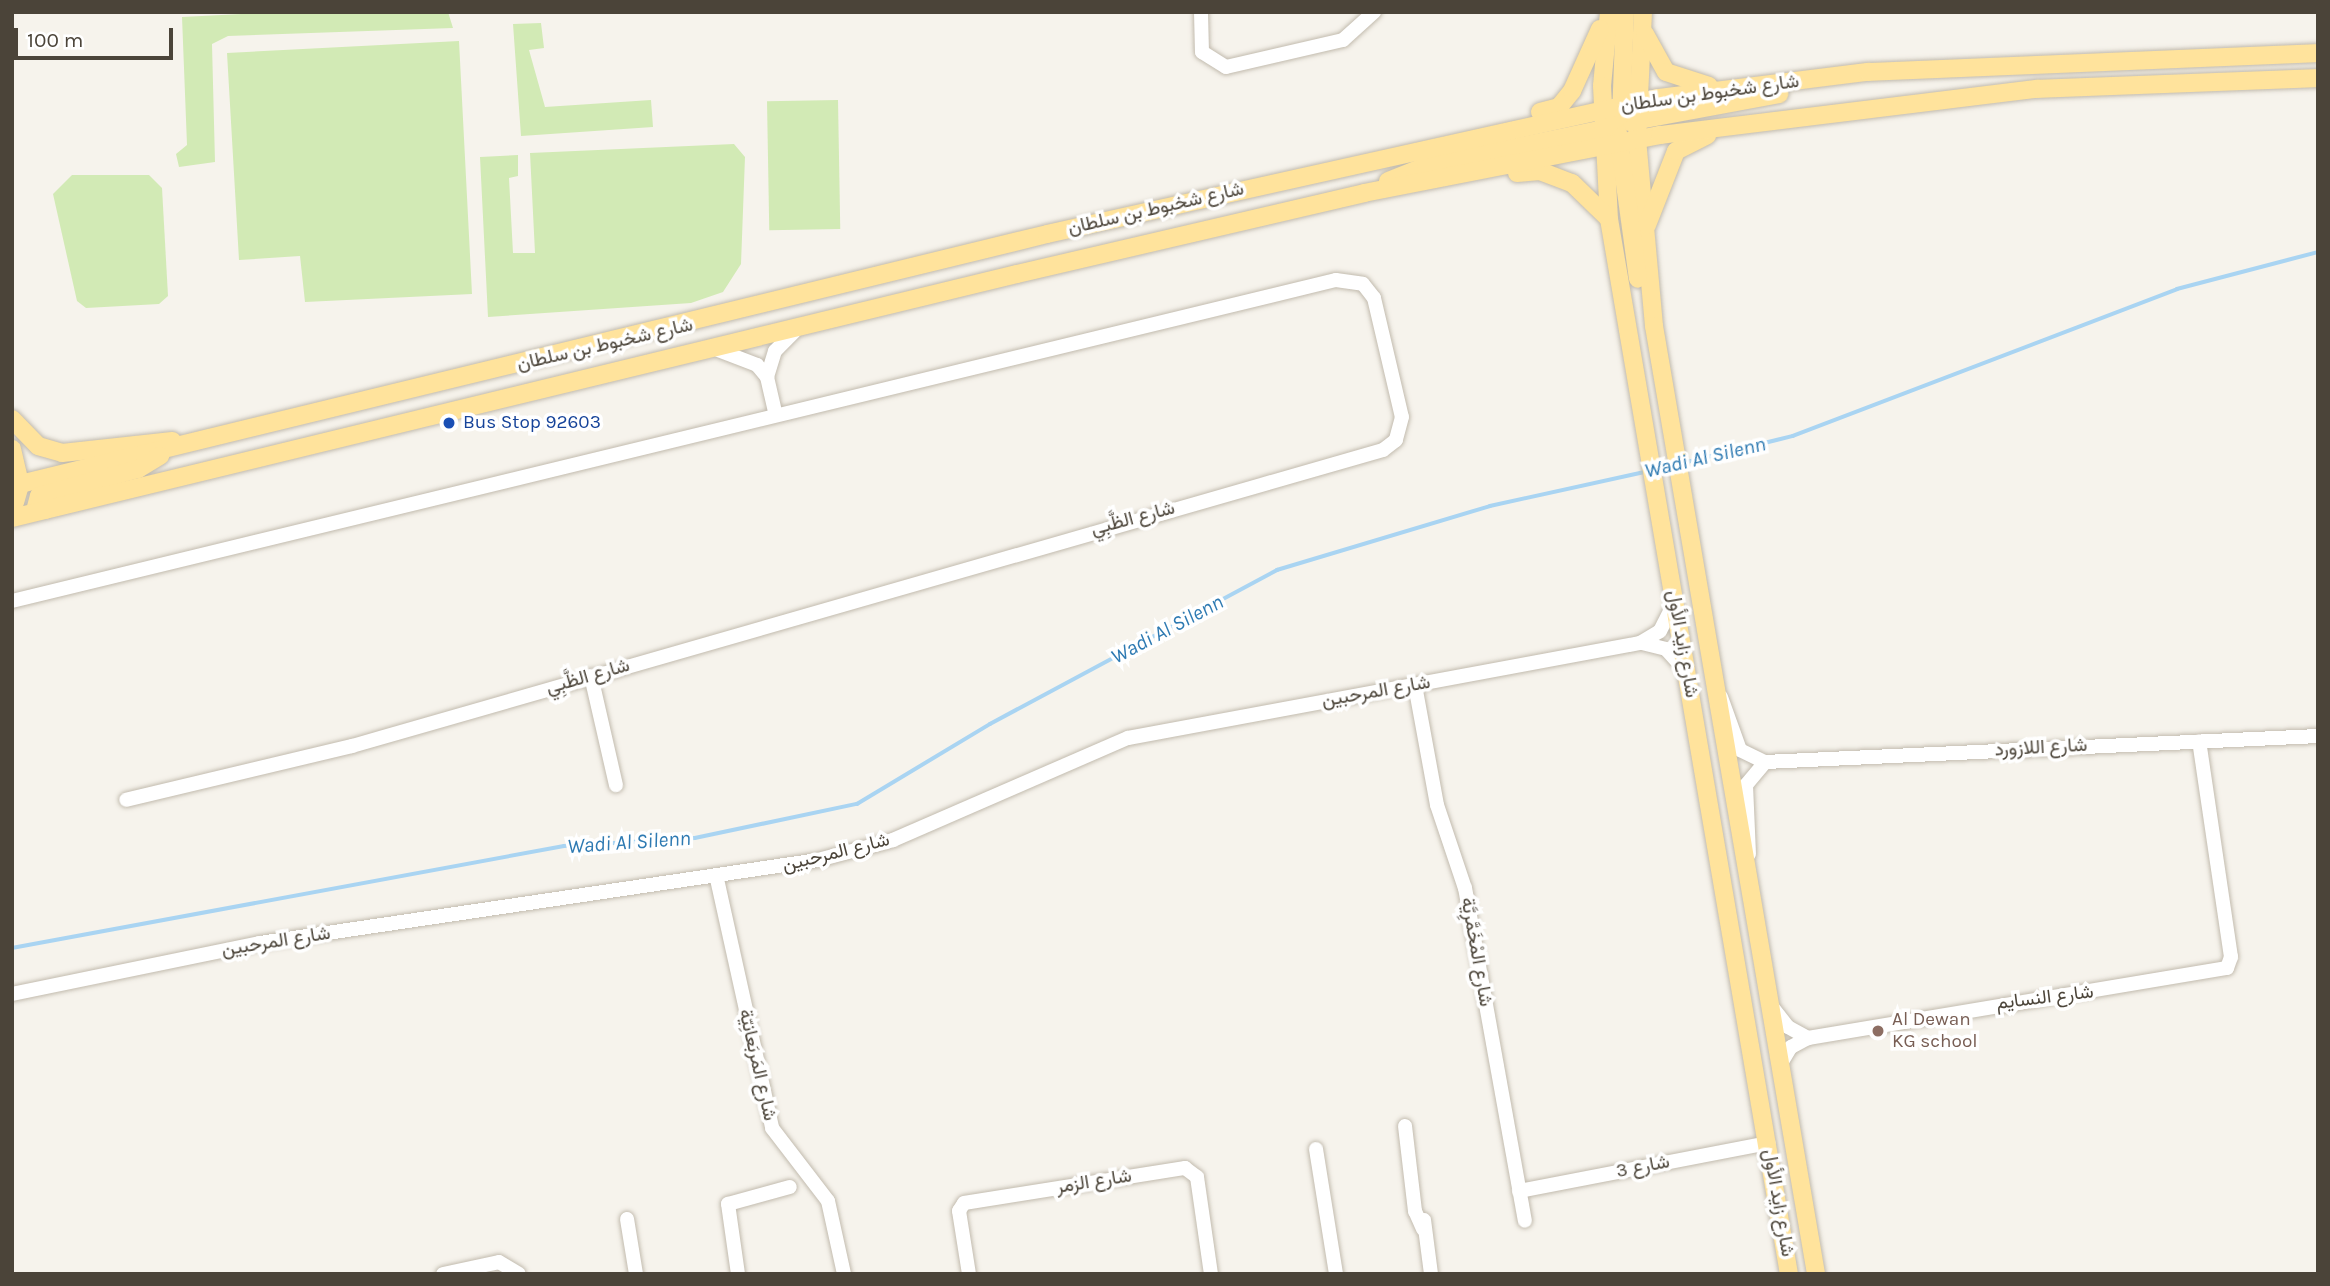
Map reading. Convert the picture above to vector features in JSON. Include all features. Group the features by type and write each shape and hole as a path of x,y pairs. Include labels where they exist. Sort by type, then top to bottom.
{"main road":[{"name":"شارع زايد الأول","path":"1607,12 1620,124 1644,239 1665,398 1816,1274"},
{"path":"1479,135 1564,102 1607,12"},
{"path":"1625,12 1620,124 1640,289 1654,326"},
{"name":"شارع زايد الأول","path":"1643,18 1620,124 1609,219 1789,1274"},
{"path":"1643,18 1650,53 1672,76 1730,89"},
{"name":"شارع شخبوط بن سلطان","path":"39,512 1364,193 1620,124 1730,89 1868,72 2318,53"},
{"path":"1620,124 1789,93 1868,72"},
{"name":"شارع شخبوط بن سلطان","path":"14,493 164,450 1479,135 1620,124 1740,122 2080,85 2318,78"},
{"path":"1644,239 1676,151 1740,122"},
{"path":"1364,193 1413,192 1541,171 1583,190 1609,219"},
{"path":"12,419 27,438 62,453 157,440 196,443"},
{"path":"12,449 14,493 39,512"},
{"path":"39,512 36,507 39,496 138,470 164,450"}],"street":[{"path":"1201,12 1202,52 1226,67 1343,40 1374,12"},
{"name":"شارع الظَّبِي","path":"12,601 1345,279 1363,284 1374,298 1402,425 1383,450 352,746 126,800"},
{"path":"776,415 767,377 775,351 794,332"},
{"path":"718,350 745,357 767,377"},
{"name":"شارع المرحبين","path":"12,994 260,943 717,879 893,839 1136,735 1640,643 1666,625 1674,603"},
{"path":"1640,643 1666,649 1686,673"},
{"path":"591,676 615,785"},
{"name":"شارع المْخَمَّرِيَّة","path":"1415,685 1437,805 1465,887 1525,1221"},
{"path":"1716,690 1740,750 1765,762 1746,785 1746,869"},
{"name":"شارع اللازورد","path":"1765,762 2318,736"},
{"name":"شارع النسايم","path":"1808,1038 2219,972 2231,957 2199,740"},
{"name":"شارع المَربَعانِيّة","path":"717,879 772,1128 828,1201 844,1274"},
{"path":"1769,999 1779,1019 1808,1038 1791,1047 1780,1065"},
{"path":"1405,1126 1431,1274"},
{"name":"شارع 3","path":"1518,1191 1768,1143"},
{"path":"1316,1149 1336,1274"},
{"name":"شارع الزمر","path":"969,1274 959,1211 964,1203 1185,1168 1197,1177 1211,1274"},
{"path":"738,1274 728,1205 790,1187"},
{"path":"627,1219 636,1274"},
{"path":"443,1274 499,1262 519,1274"}],"green space":[{"path":"278,12 448,12 453,28 228,36 212,44 215,162 179,167 176,154 187,145 182,17"},
{"path":"541,23 544,48 529,50 545,107 651,100 653,127 521,136 513,24"},
{"path":"459,41 472,294 305,302 300,256 239,260 227,53"},
{"path":"838,100 840,229 769,230 767,101"},
{"path":"734,144 745,157 741,264 723,292 691,303 488,317 480,157 518,155 518,176 509,178 513,253 535,253 530,153"},
{"path":"72,175 149,175 162,188 168,296 159,304 86,308 77,301 53,194"}],"waterway":[{"name":"Wadi Al Silenn","path":"1683,463 1793,436 2177,289 2318,252"},
{"name":"Wadi Al Silenn","path":"1656,469 1672,465"},
{"name":"Wadi Al Silenn","path":"12,948 564,846 695,838 857,804 990,724 1277,570 1490,506 1645,472"}],"place":[{"name":"Bus Stop 92603","path":"449,423"},
{"name":"Al Dewan KG school","path":"1878,1031"}]}
